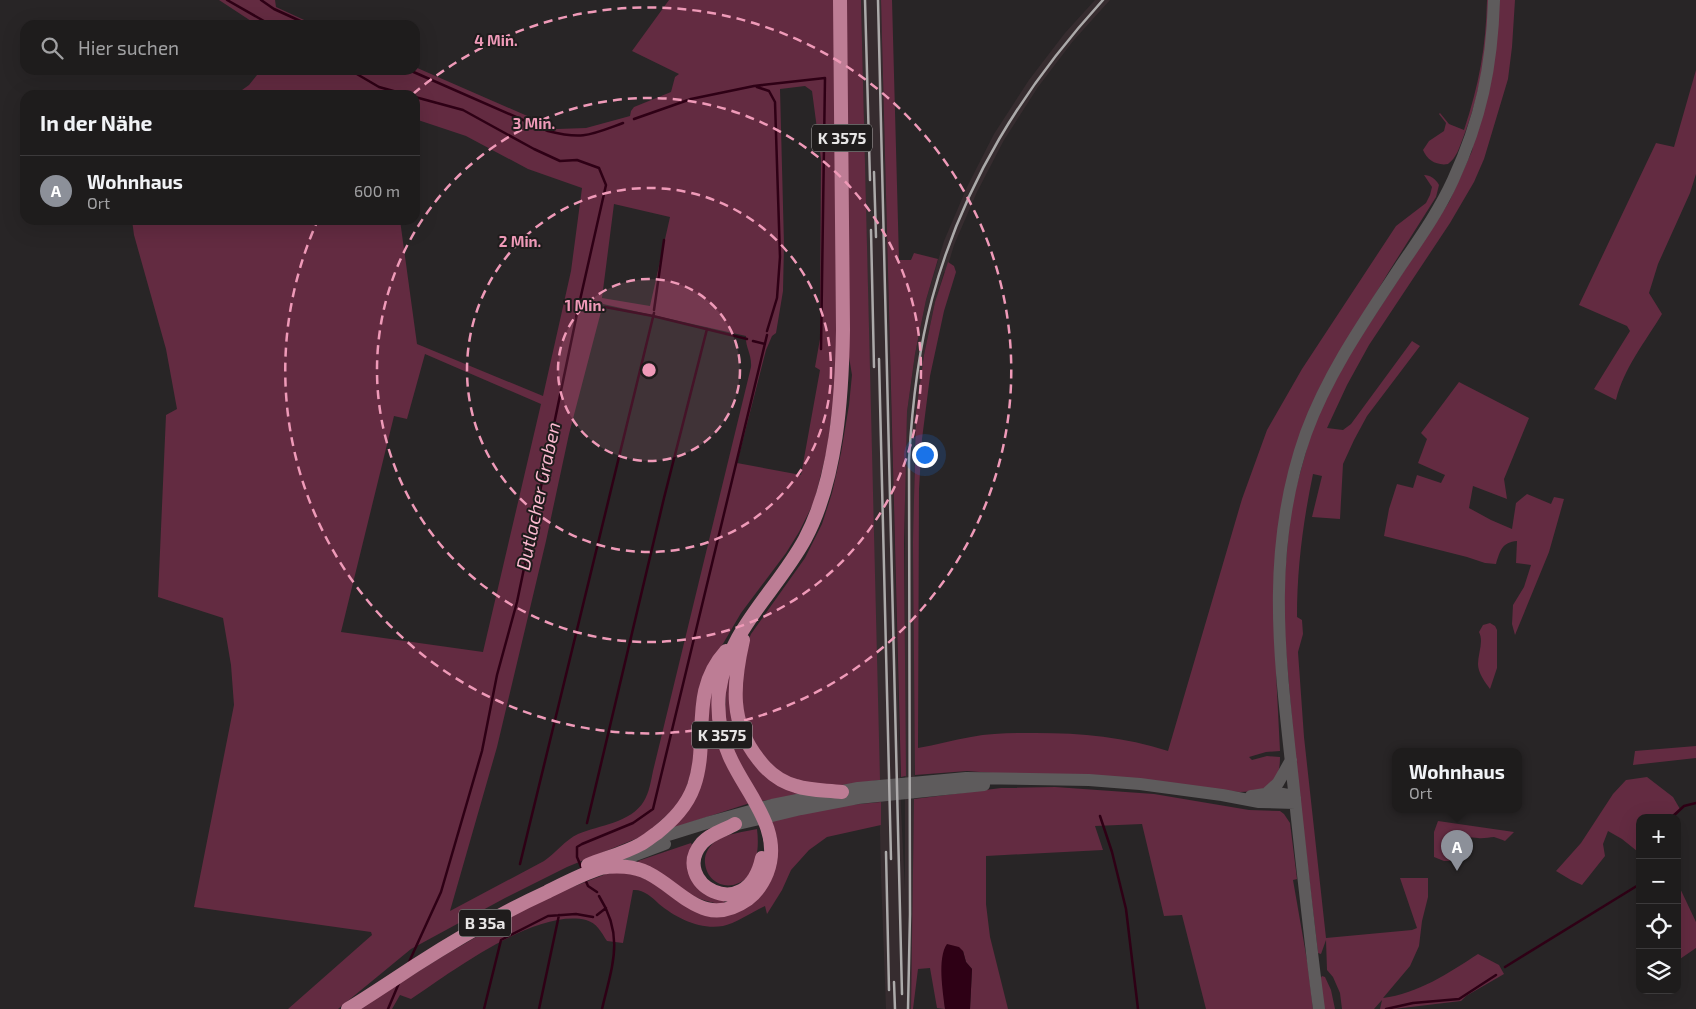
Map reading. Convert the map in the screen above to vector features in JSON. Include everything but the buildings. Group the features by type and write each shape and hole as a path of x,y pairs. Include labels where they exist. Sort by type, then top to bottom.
{"main road":[{"name":"K 3575","path":"771,815 760,812 728,754 719,725 719,703 721,681 730,654 738,638 806,537 819,505 834,445 842,374 843,330 840,0"},
{"path":"1319,1009 1281,658 1278,585 1283,526 1293,476 1313,415 1336,368 1422,233 1452,181 1472,131 1484,94 1490,59 1494,0"},
{"path":"746,625 737,666 735,696 740,726 745,740 763,765 782,780 808,789 842,792"},
{"path":"641,844 673,819 689,798 698,774 701,710 705,692 711,673 719,659 738,638"},
{"path":"1267,793 1278,783 1291,760"},
{"name":"B 35a","path":"594,868 641,844 744,819 771,815 858,793 996,777 1089,780 1140,784 1259,802 1295,800"},
{"name":"B 35a","path":"771,815 842,792 858,793"},
{"name":"B 35a","path":"1242,798 1267,793 1282,793 1295,800"},
{"path":"744,819 708,838 697,850 694,866 699,879 704,886 718,894 735,894 749,884 762,861 771,815"},
{"path":"594,868 625,867 646,872 686,901 715,910 726,908 746,900 760,885 766,875 772,851 771,815"},
{"name":"B 35a","path":"347,1009 370,987 483,916 594,868 744,819"},
{"name":"B 35a","path":"347,1009 392,981 411,962"}],"shaded area":[{"path":"219,0 275,0 276,7 304,20 249,20"},
{"path":"669,0 836,0 837,374 827,450 814,502 786,553 741,613 717,654 696,756 682,801 645,835 567,867 411,949 338,1009 288,1009 372,935 371,932 194,907 234,705 231,665 223,618 158,597 166,415 177,409 166,349 133,225 401,225 417,344 543,396 571,271 582,188 528,169 466,136 420,121 420,90 242,90 257,75 420,75 420,69 557,129 586,128 630,116 634,107 671,92 675,77 679,74 632,51","holes":["805,86 812,91 821,159 820,339 815,367 820,370 801,475 737,463 766,350 772,336 776,333 783,291 784,245 780,89","614,204 670,217 650,306 602,298","603,304 746,336 751,367 650,787 644,801 623,819 578,834 544,861 450,911 497,747 546,541 569,434","425,354 541,404 483,652 341,632 394,416 407,419"]},
{"path":"845,0 861,0 880,780 822,788 795,783 764,762 740,711 745,648 751,634 805,558 822,524 832,493 849,405 852,375 848,351"},
{"path":"861,0 881,0 901,809 905,890 905,460 907,412 915,354 926,300 944,241 967,187 994,134 1029,80 1065,33 1095,0 1110,0 1073,41 1038,87 1004,140 977,192 954,245 935,302 924,355 916,412 914,460 915,758 911,1009 886,1009 881,877"},
{"path":"881,0 892,0 899,260 911,260 914,253 938,259 926,300 915,354 907,412 904,543 906,776 901,777"},
{"path":"1487,0 1489,0 1485,53 1479,87 1469,121 1454,158 1448,164 1436,163 1427,157 1423,150 1429,141 1444,131 1446,123 1439,114 1449,124 1464,130 1478,81 1485,34"},
{"path":"1499,0 1515,0 1512,47 1508,79 1484,159 1474,182 1450,223 1369,345 1347,385 1327,428 1343,430 1351,424 1412,341 1420,346 1367,416 1354,440 1343,464 1340,519 1312,517 1322,476 1313,474 1301,545 1297,617 1302,620 1303,634 1298,652 1304,737 1326,938 1417,928 1400,878 1428,878 1428,897 1422,921 1419,946 1410,966 1383,998 1396,996 1420,987 1478,954 1499,965 1504,974 1466,996 1461,1001 1380,1009 1382,1000 1374,1009 1342,1009 1340,993 1333,977 1327,970 1326,940 1321,954 1318,953 1296,767 1284,628 1282,567 1289,513 1315,419 1340,369 1449,202 1472,151"},
{"path":"1696,70 1696,174 1690,193 1658,264 1649,293 1662,314 1624,377 1616,400 1594,389 1630,331 1627,326 1579,305 1656,143 1674,147"},
{"path":"1424,175 1433,178 1439,185 1436,197 1336,360 1296,451 1276,672 1280,751 1266,752 1249,757 1252,760 1267,756 1280,757 1278,774 1270,785 1258,790 1240,792 967,771 915,775 913,543 916,412 924,355 935,302 948,262 954,266 956,272 944,311 930,376 922,439 919,489 918,748 987,735 1053,733 1119,739 1168,751 1242,499 1267,430 1302,369 1396,226 1426,203 1432,187"},
{"path":"1459,382 1529,418 1504,479 1507,499 1473,486 1469,508 1512,529 1516,503 1527,494 1551,504 1554,497 1564,499 1549,552 1515,635 1512,624 1513,605 1524,587 1531,565 1516,563 1517,541 1505,545 1500,551 1496,564 1485,563 1384,536 1389,509 1397,484 1413,488 1417,475 1441,483 1445,475 1418,463 1427,439 1421,433"},
{"path":"1490,623 1497,630 1497,668 1490,689 1480,674 1478,664 1481,644 1479,632 1483,625"},
{"path":"735,657 736,727 801,795 762,801 735,756 725,724 726,682"},
{"path":"714,674 714,694 750,803 673,828 680,818"},
{"path":"1696,746 1696,758 1633,765 1635,751"},
{"path":"1647,777 1673,797 1680,809 1673,814 1636,814 1636,850 1608,831 1603,844 1605,856 1582,885 1556,871 1581,843 1613,794 1626,780"},
{"path":"1055,787 1154,794 1249,810 1280,811 1284,814 1290,823 1297,879 1293,880 1308,966 1313,1009 1206,1009 1182,915 1164,916 1142,824 1095,826 1103,850 986,856 986,904 990,937 1008,1009 970,1009 972,969 966,962 963,951 942,968 945,1009 937,1008 930,968 918,969 913,1009 911,1009 914,799 1001,788"},
{"path":"881,802 881,825 827,837 809,850 791,870 782,890 767,914 765,906 728,925 706,926 689,922 666,909 647,894 633,890 623,943 607,941 596,926 586,920 566,919 543,923 495,945 411,999 400,995 392,1009 358,1009 445,955 523,910 557,893 606,874 626,871 725,913 777,851 777,839 772,821 839,806"},
{"path":"1438,821 1514,832 1505,841 1494,837 1465,837 1454,840 1448,847 1450,861 1444,861 1434,857 1434,832"},
{"path":"757,829 757,854 751,872 747,877 734,885 728,885 721,884 710,877 705,863 705,856 709,848 716,841 726,836"},
{"path":"691,843 696,882 705,892 725,900 723,904 700,899 669,883 639,864 638,861"},
{"path":"1681,890 1696,922 1696,948 1681,958"},
{"path":"947,944 959,947 963,951 966,962 972,969 970,1009 945,1009 941,966"},
{"path":"1322,976 1325,977 1331,990 1335,1009 1323,1009 1320,979"}],"waterway":[{"name":"Dutlacher Graben","path":"227,0 262,20"},
{"path":"261,0 274,9 298,20"},
{"name":"Dutlacher Graben","path":"359,75 379,87 390,90"},
{"path":"420,75 548,131 560,134 586,135 623,123"},
{"path":"634,119 691,99 754,86 825,78 821,349"},
{"path":"757,87 769,91 775,102 780,257 777,298 767,331"},
{"name":"Dutlacher Graben","path":"409,962 441,892 482,751 497,675 517,602 578,309 606,185 599,168 577,160 560,161 463,110 420,98"},
{"path":"654,310 664,240"},
{"path":"605,307 653,316 747,339"},
{"path":"520,864 654,313"},
{"path":"587,823 664,498 707,329"},
{"path":"582,869 577,857 577,847 633,823 653,809 767,335"},
{"path":"753,341 765,344"},
{"path":"1675,814 1684,806 1696,803"},
{"path":"1100,816 1112,852 1126,909 1138,1009"},
{"path":"585,879 588,886 597,892"},
{"path":"1505,967 1636,886"},
{"path":"599,896 607,911 614,938 612,965 602,1009"},
{"path":"597,915 606,908"},
{"path":"484,1009 501,940 548,916 576,914 593,917"},
{"path":"539,1009 559,915"},
{"path":"1386,1009 1413,1003 1459,999 1496,975"},
{"name":"Dutlacher Graben","path":"388,1009 399,983"}],"railway":[{"path":"865,0 870,180"},
{"path":"878,0 902,994"},
{"path":"908,1009 910,914 909,460 919,359 932,299 945,256 979,177 999,139 1022,103 1074,33 1103,0"},
{"path":"874,172 876,237"},
{"path":"871,230 874,367"},
{"path":"879,359 891,859"},
{"path":"886,852 889,990"},
{"path":"894,982 895,1009"}],"place":[{"name":"Wohnhaus","path":"1457,871"}]}
